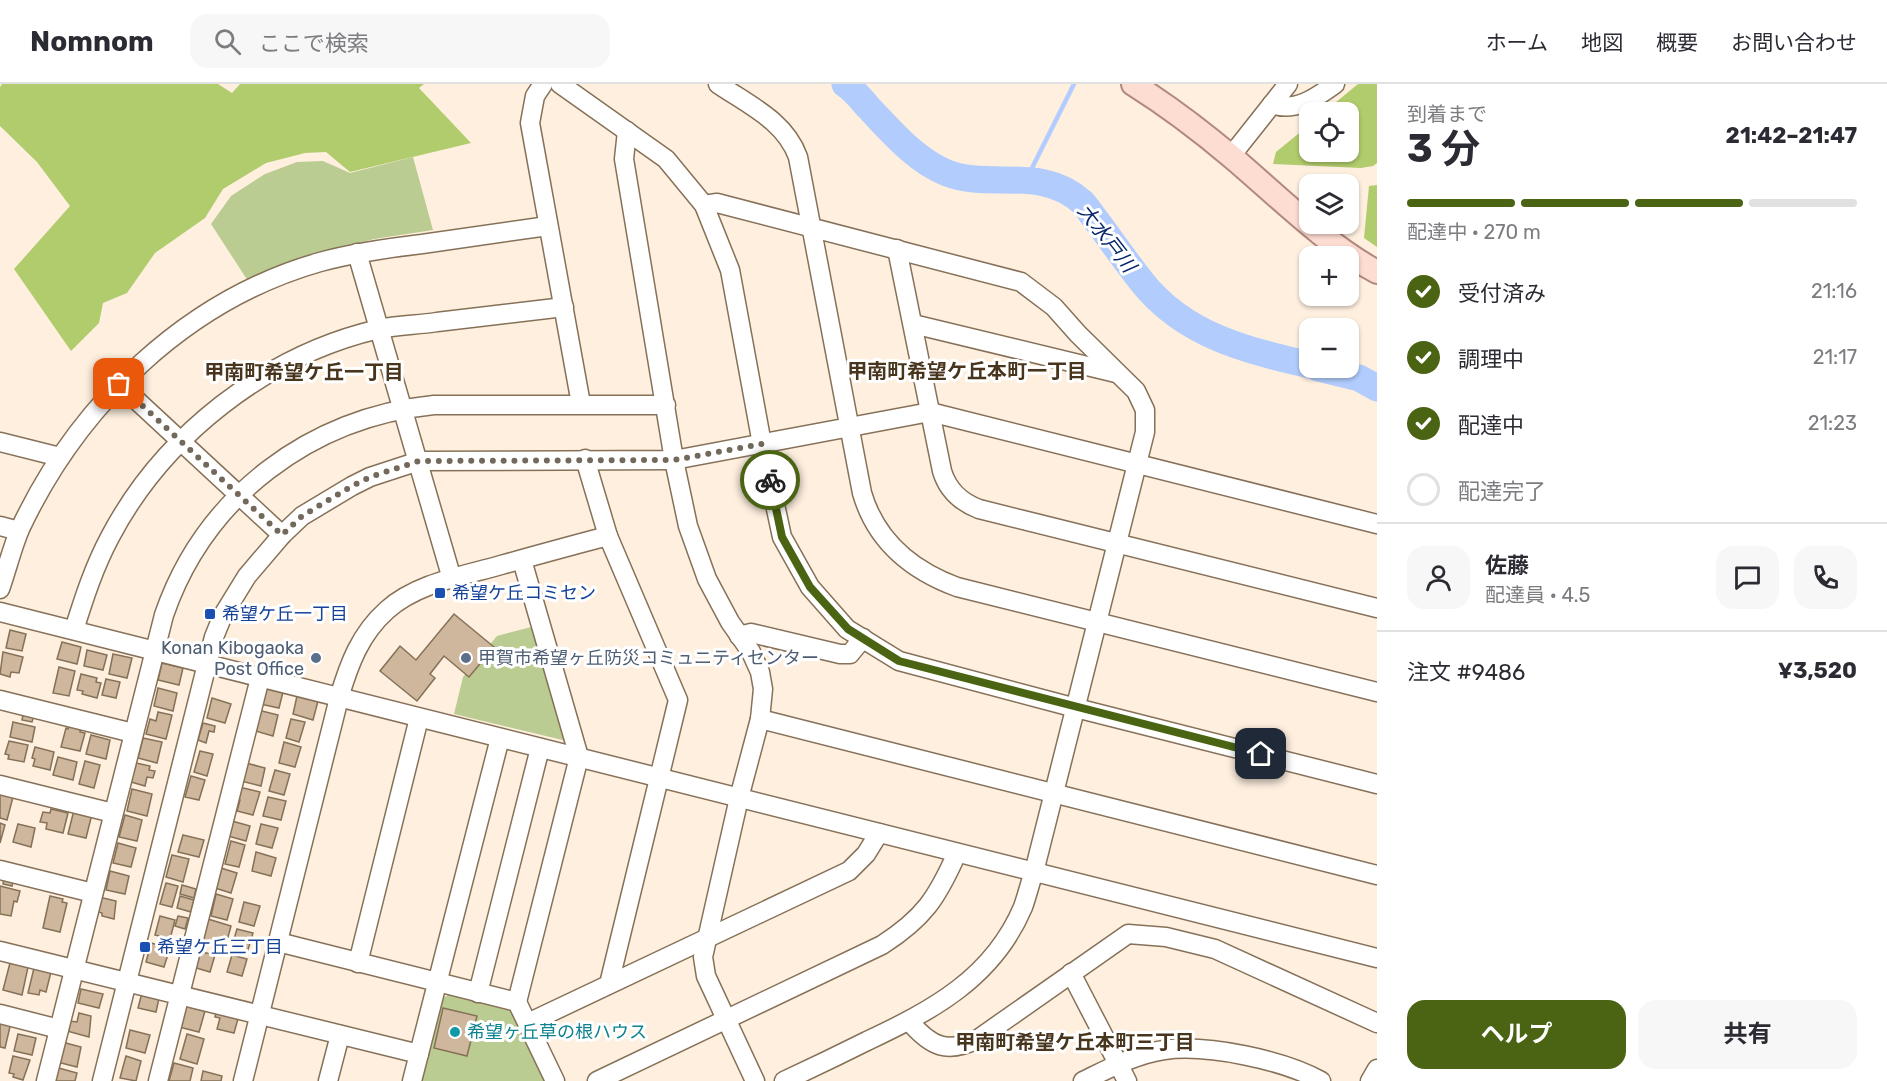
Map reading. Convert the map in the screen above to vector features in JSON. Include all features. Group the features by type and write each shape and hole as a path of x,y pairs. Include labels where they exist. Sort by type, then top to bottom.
{"main road":[{"path":"1132,84 1165,105 1230,156 1319,233 1377,272"}],"street":[{"path":"543,84 535,96 530,123 581,404"},
{"path":"560,84 666,159 704,205 730,270 762,444 782,537 810,587 848,629 899,661 1377,784"},
{"path":"718,84 780,126 793,142 798,157 862,493 872,520 891,546 912,565 938,580 957,587 1377,692"},
{"path":"1230,156 1288,84"},
{"path":"1272,104 1284,109 1303,104 1335,84"},
{"path":"627,131 624,159 674,460 688,526 700,563 716,600 751,652 760,672 763,698 760,719 706,938 703,967 754,1081"},
{"path":"704,205 717,203 1021,282 1054,307 1136,391 1145,410 1144,432 1076,708 1023,907 989,960 955,993 909,1021 784,1081"},
{"path":"0,589 19,531 60,457 119,384 177,334 226,302 286,274 318,263 357,253 548,226"},
{"path":"897,249 944,479 954,493 965,502 979,508 1377,608"},
{"path":"357,253 452,579"},
{"path":"74,630 86,590 110,536 139,489 157,466 209,416 283,365 333,344 379,329 564,307"},
{"path":"913,324 1118,374"},
{"path":"119,384 282,535"},
{"path":"46,1081 164,615 177,582 205,535 239,495 276,464 312,441 348,424 403,408 434,405 666,405"},
{"path":"102,1081 214,637 223,615 252,569 302,516 370,477 419,461 674,460 930,412 1377,524"},
{"path":"0,442 60,457"},
{"path":"585,459 608,536 678,700 609,984"},
{"path":"0,526 19,531"},
{"path":"243,1081 339,698 355,651 368,630 386,611 415,592 452,579 608,536"},
{"path":"522,560 579,758 517,1002 555,1081"},
{"path":"0,612 1377,958"},
{"path":"739,636 751,633 840,654 850,654 863,638"},
{"path":"158,1081 260,678"},
{"path":"0,700 133,734"},
{"path":"358,963 419,718"},
{"path":"760,719 1377,875"},
{"path":"412,1081 500,738"},
{"path":"478,993 540,748"},
{"path":"0,785 113,813"},
{"path":"528,1023 849,871 866,854 879,833"},
{"path":"597,1081 894,938 914,923 932,902 957,853"},
{"path":"0,870 93,893"},
{"path":"909,1021 931,1042 959,1047 978,1039 1128,934 1166,937 1215,949 1377,1023"},
{"path":"278,942 517,1002"},
{"path":"0,951 419,1054"},
{"path":"1071,973 1127,1081"},
{"path":"0,1014 59,1029"},
{"path":"328,1081 340,1035"},
{"path":"1083,1081 1119,1064 1164,1050 1200,1050 1277,1063 1300,1070 1321,1081"},
{"path":"1370,1081 1377,1069"}],"green space":[{"path":"2,84 218,84 232,93 240,84 424,84 419,88 471,143 350,172 326,152 305,153 266,163 223,189 205,218 155,253 127,293 103,303 99,323 71,351 14,269 70,206 37,162 0,126 0,87"},
{"path":"1358,84 1377,84 1377,163 1361,168 1273,164 1276,152 1299,133 1299,162 1359,162 1359,102 1336,102"},
{"path":"413,157 433,230 374,239 317,254 248,281 211,224 231,196 265,174 297,162 323,161 350,173"},
{"path":"1377,185 1377,247 1364,238 1369,186"},
{"path":"535,626 571,742 454,714 463,677 497,636"},
{"path":"451,993 505,1006 517,1017 547,1081 420,1081 440,1000"}],"building":[{"name":"甲賀市希望ヶ丘防災コミュニティセンター","path":"454,614 494,647 469,677 444,656 430,674 435,678 417,701 380,671 400,646 416,660"},
{"path":"10,630 26,634 22,651 6,648"},
{"path":"62,642 81,647 77,664 57,659"},
{"path":"87,650 107,655 103,670 84,666"},
{"path":"3,652 23,657 19,673 11,672 10,677 0,674"},
{"path":"113,654 132,658 127,678 109,674"},
{"path":"162,663 183,668 179,685 158,680"},
{"path":"59,667 75,671 69,696 53,693"},
{"path":"81,674 97,678 96,682 101,683 97,698 82,694 83,691 77,690"},
{"path":"106,679 120,682 116,698 102,695"},
{"path":"265,687 283,692 279,708 260,704"},
{"path":"158,688 177,693 173,711 154,706"},
{"path":"297,696 318,701 313,720 293,714"},
{"path":"212,698 231,704 225,723 207,718"},
{"path":"24,709 35,711 32,722 22,720"},
{"path":"258,710 278,715 273,736 252,730"},
{"path":"158,712 172,715 166,739 146,734 150,719 156,721"},
{"path":"291,719 305,722 299,742 286,738"},
{"path":"13,722 35,727 32,742 10,737"},
{"path":"203,723 215,726 214,732 209,731 206,743 198,740"},
{"path":"69,725 81,728 80,732 85,733 80,751 61,747"},
{"path":"91,735 110,740 106,759 86,754"},
{"path":"143,738 162,742 157,763 138,758"},
{"path":"9,741 28,745 24,762 8,759 9,755 5,754"},
{"path":"284,742 301,747 295,767 279,763"},
{"path":"35,747 54,752 50,770 33,766 35,759 32,758"},
{"path":"200,751 213,754 207,776 194,772"},
{"path":"58,757 77,762 73,780 53,775"},
{"path":"85,761 100,765 94,788 79,784"},
{"path":"136,763 150,766 149,770 155,771 153,778 147,777 145,786 131,782"},
{"path":"246,763 265,768 261,786 241,781"},
{"path":"275,770 290,774 284,795 269,791"},
{"path":"191,776 205,780 199,800 185,797"},
{"path":"239,787 260,792 253,815 237,811 240,800 236,799"},
{"path":"132,789 152,794 147,816 127,811"},
{"path":"0,794 13,797 7,820 0,818"},
{"path":"268,797 286,801 281,820 263,816"},
{"path":"51,809 68,813 63,833 46,829 47,823 40,822 43,812 50,813"},
{"path":"74,810 92,814 86,838 68,834"},
{"path":"125,815 142,820 137,841 119,837"},
{"path":"232,821 250,826 246,841 228,836"},
{"path":"0,823 5,825 0,843"},
{"path":"18,824 35,828 31,847 13,842"},
{"path":"261,824 278,828 272,848 256,844"},
{"path":"183,835 204,840 199,857 178,852"},
{"path":"231,841 245,845 239,867 225,864"},
{"path":"118,843 136,848 131,867 113,863"},
{"path":"256,852 276,858 271,876 252,871"},
{"path":"172,855 189,859 183,882 166,877"},
{"path":"221,868 237,873 231,893 215,888"},
{"path":"110,871 129,876 125,894 106,890"},
{"path":"5,874 14,876 12,886 3,884"},
{"path":"166,883 178,886 172,907 160,904"},
{"path":"182,885 196,889 194,898 180,894"},
{"path":"0,886 20,891 17,902 14,901 11,916 0,914"},
{"path":"216,894 233,899 227,920 211,916"},
{"path":"50,896 63,899 62,902 67,903 60,932 43,928"},
{"path":"180,896 194,900 191,912 177,908"},
{"path":"99,897 116,901 114,919 102,916 102,913 95,911"},
{"path":"244,902 260,906 254,926 239,922"},
{"path":"160,916 175,920 170,939 155,935"},
{"path":"178,916 188,918 185,929 175,926"},
{"path":"208,919 231,926 225,948 202,939"},
{"path":"237,929 253,933 247,953 231,949"},
{"path":"173,938 184,941 181,951 170,949"},
{"path":"151,943 170,948 164,967 146,962"},
{"path":"198,951 215,955 210,972 193,967"},
{"path":"232,955 247,959 242,976 227,972"},
{"path":"10,963 28,967 22,995 3,990"},
{"path":"34,968 51,972 46,992 40,990 39,995 28,993"},
{"path":"81,989 103,994 99,1008 78,1003"},
{"path":"143,989 160,994 156,1012 138,1008"},
{"path":"185,1006 205,1011 199,1032 179,1027"},
{"name":"希望ヶ丘草の根ハウス","path":"443,1008 477,1016 467,1056 434,1048"},
{"path":"217,1009 239,1015 234,1033 217,1029 220,1018 215,1017"},
{"path":"79,1013 91,1016 89,1037 67,1031 70,1021 77,1022"},
{"path":"0,1015 12,1018 5,1048 0,1047"},
{"path":"130,1030 150,1035 145,1053 126,1048"},
{"path":"18,1034 36,1038 32,1055 14,1051"},
{"path":"187,1034 204,1039 197,1064 180,1059"},
{"path":"62,1042 81,1047 77,1067 57,1062"},
{"path":"13,1056 30,1060 23,1080 9,1073"},
{"path":"126,1056 141,1061 136,1081 120,1078"},
{"path":"174,1063 193,1068 190,1081 169,1081"},
{"path":"55,1067 77,1073 75,1081 54,1081"},
{"path":"203,1071 222,1076 221,1081 201,1081"}],"waterway":[{"name":"大水戸川","path":"845,84 924,161 947,173 964,178 1033,181 1050,184 1066,191 1084,204 1136,275 1177,316 1218,338 1299,362"},
{"path":"1026,180 1074,84"},
{"name":"大水戸川","path":"1359,378 1377,388"}],"way so far":[{"path":"119,384 282,535 302,516 352,486 370,477 419,461 674,460 762,444 770,480"}],"place":[{"name":"希望ケ丘コミセン","path":"440,593"},
{"name":"希望ケ丘一丁目","path":"210,614"},
{"name":"Konan Kibogaoka Post Office","path":"316,658"},
{"name":"甲賀市希望ヶ丘防災コミュニティセンター","path":"466,658"},
{"name":"希望ケ丘三丁目","path":"145,947"},
{"name":"希望ヶ丘草の根ハウス","path":"455,1032"}],"district":[{"name":"甲南町希望ケ丘本町一丁目","path":"967,371"},
{"name":"甲南町希望ケ丘一丁目","path":"304,372"},
{"name":"甲南町希望ケ丘本町三丁目","path":"1075,1042"}],"route":[{"path":"770,480 782,537 810,587 848,629 899,661 1261,754"}]}
